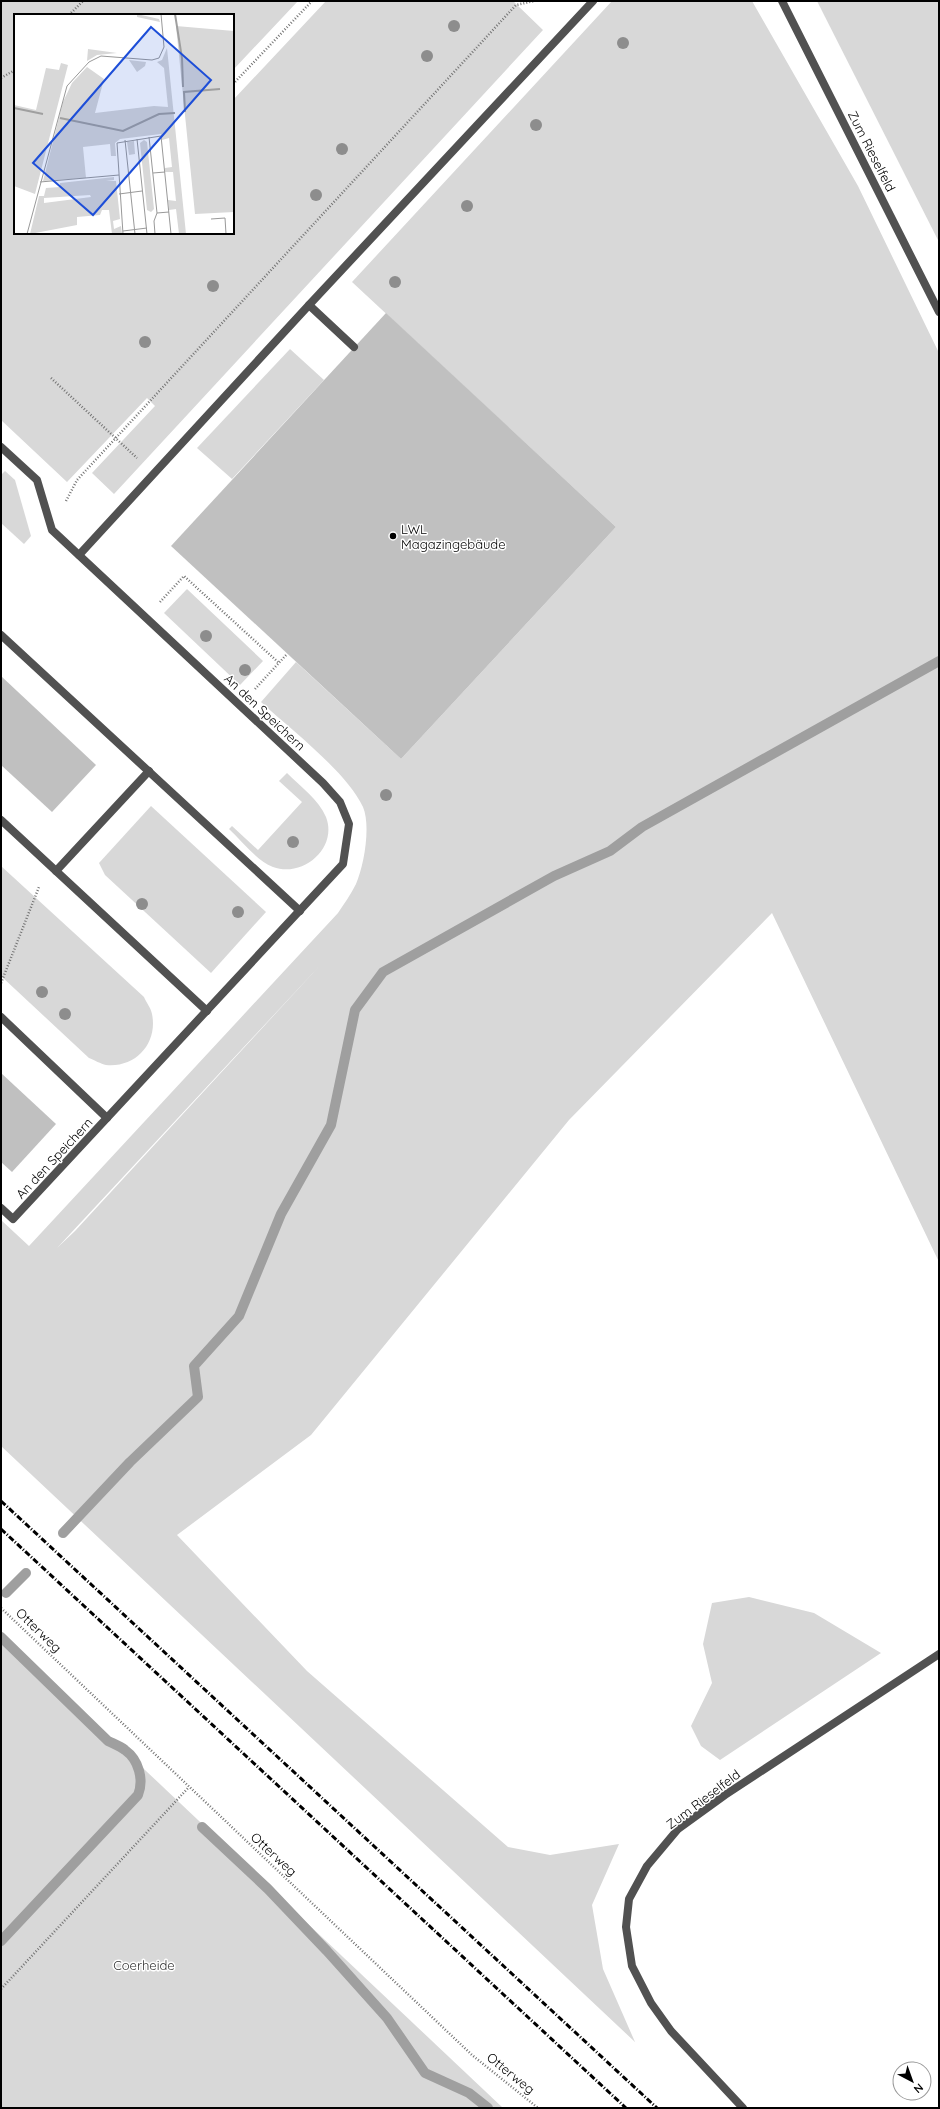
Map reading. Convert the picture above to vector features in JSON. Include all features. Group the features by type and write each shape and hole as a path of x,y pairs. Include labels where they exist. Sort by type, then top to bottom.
{"street":[{"path":"79,555 309,305 593,1"},
{"name":"Zum Rieselfeld","path":"782,1 939,312"},
{"path":"309,305 354,347"},
{"path":"1,447 37,480 52,530"},
{"name":"An den Speichern","path":"1,1208 13,1219 343,864 349,824 340,802 323,782 52,530"},
{"path":"1,635 300,911"},
{"path":"56,871 148,771"},
{"path":"1,820 207,1011"},
{"name":"An den Speichern","path":"1,1017 107,1118"},
{"name":"Zum Rieselfeld","path":"743,2108 671,2031 651,2003 632,1966 626,1927 629,1899 647,1866 678,1829 725,1795 939,1654"}],"path":[{"path":"70,14 83,1"},
{"path":"234,83 312,1"},
{"path":"52,530 77,480 516,6 534,1"},
{"path":"1,78 14,71"},
{"path":"51,378 143,463"},
{"path":"146,617 184,576 278,663"},
{"path":"265,678 287,654"},
{"path":"1,983 49,864"},
{"name":"Otterweg","path":"1,1608 472,2055 538,2108"},
{"path":"1,1989 189,1788"}],"green space":[{"path":"1,1 298,1 234,69 234,14 14,14 14,234 234,234 234,99 326,1 513,1 543,30 114,494 92,473 155,406 147,398 67,482 1,420"},
{"path":"612,1 752,1 858,186 939,353 939,1262 772,913 569,1120 311,1435 177,1535 307,1671 508,1847 550,1855 619,1844 592,1905 603,1969 635,2042 1,1446 1,1220 29,1246 338,913 356,884 359,876 366,846 366,825 363,807 355,793 331,765 261,702 296,662 401,759 616,527 352,282","holes":["324,961 75,1231 57,1248"]},
{"path":"817,1 939,1 939,242"},
{"path":"290,349 324,380 232,479 197,448"},
{"path":"5,471 15,480 31,536 24,544 1,523 1,475"},
{"path":"187,589 263,661 240,685 164,613"},
{"path":"287,773 319,805 326,817 328,828 327,839 315,858 296,868 284,869 273,867 261,860 229,829 232,826 258,850 302,802 279,781"},
{"path":"151,806 266,912 211,973 105,875 99,863"},
{"path":"1,866 144,997 152,1014 152,1035 148,1044 135,1058 117,1065 106,1065 89,1058 1,976"},
{"path":"749,1597 814,1613 881,1653 720,1760 701,1746 691,1726 712,1683 703,1644 712,1603"},
{"name":"Coerheide","path":"1,1634 503,2108 1,2108"}],"building":[{"name":"LWL Magazingebäude","path":"386,313 616,527 401,759 171,546"},
{"path":"1,676 96,765 52,812 1,765"},
{"path":"1,1073 56,1124 12,1172 1,1162"}],"waterway":[{"path":"63,1533 130,1462 198,1397 194,1366 239,1316 281,1214 331,1125 355,1010 383,972 554,876 610,851 642,827 939,661"},
{"path":"6,1593 26,1573"},
{"path":"1,1637 108,1741 121,1747 130,1754 137,1765 140,1777 140,1789 138,1795 1,1941"},
{"path":"202,1827 268,1889 327,1951 387,2018 425,2073 469,2093 488,2108"}],"railway":[{"path":"1,1501 657,2108"},
{"path":"1,1529 626,2108"}],"place":[{"name":"LWL Magazingebäude","path":"393,536"}]}
